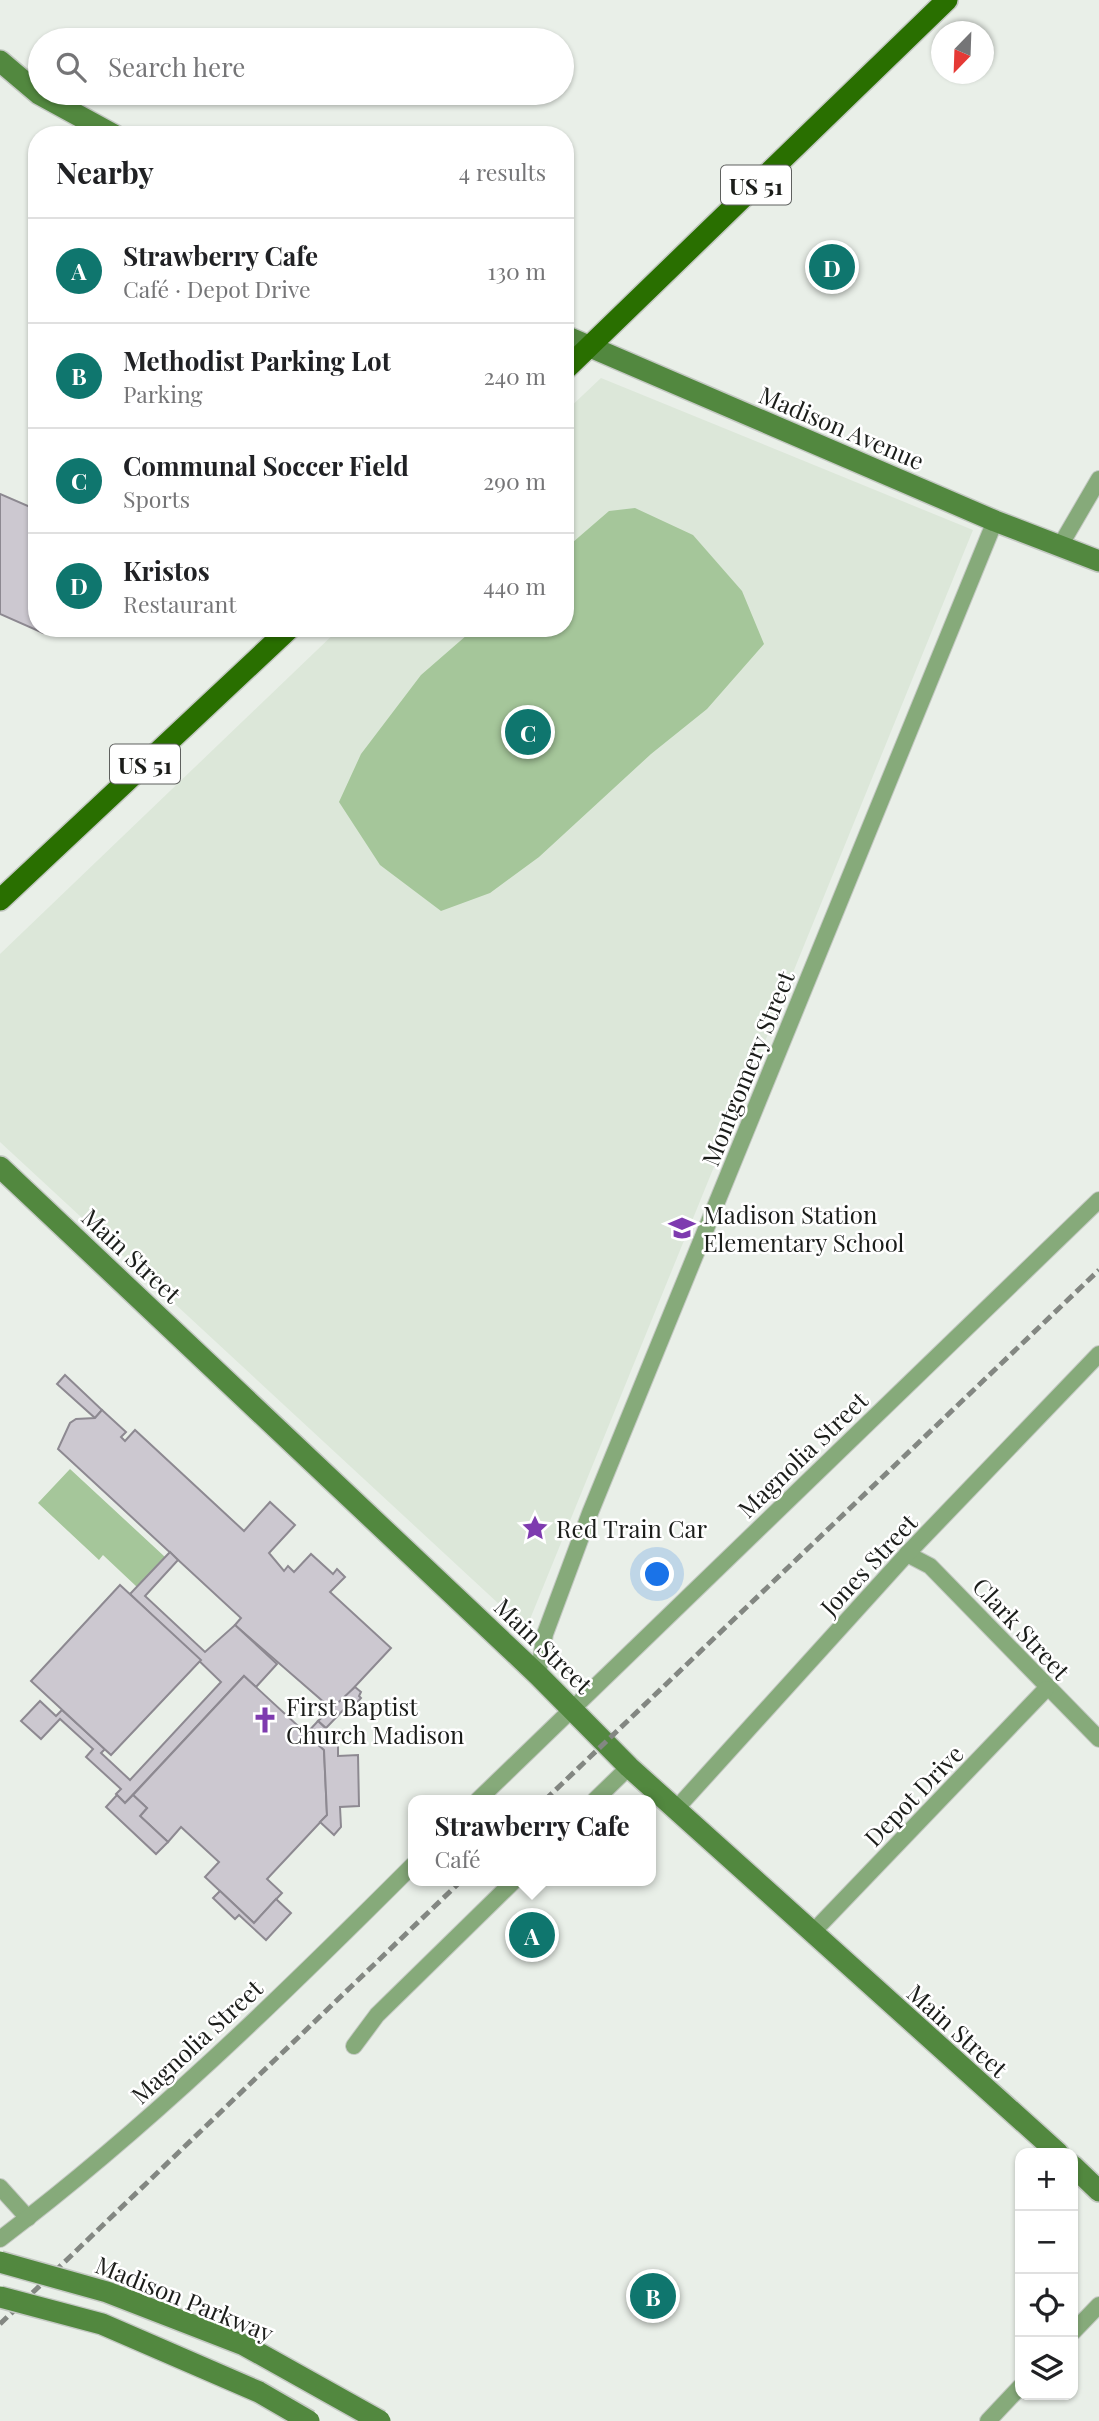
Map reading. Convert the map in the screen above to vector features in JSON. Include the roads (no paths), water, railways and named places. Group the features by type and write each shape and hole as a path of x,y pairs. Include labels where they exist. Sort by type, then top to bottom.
{"main road":[{"name":"US 51","path":"574,362 947,0"},
{"name":"US 51","path":"0,900 280,637"}],"street":[{"path":"0,61 28,84"},
{"path":"60,105 98,126"},
{"name":"Madison Avenue","path":"574,340 995,521 1099,561"},
{"path":"1060,546 1099,479"},
{"name":"Montgomery Street","path":"538,1675 545,1634 590,1513 995,521"},
{"name":"Main Street","path":"0,1167 538,1675 629,1767 1052,2148"},
{"name":"Magnolia Street","path":"483,1795 570,1707 1099,1200"},
{"name":"Jones Street","path":"676,1809 907,1554 1099,1354"},
{"name":"Clark Street","path":"907,1554 930,1566 979,1614 1046,1689 1099,1739"},
{"name":"Depot Drive","path":"813,1933 1046,1689"},
{"path":"600,1795 629,1767"},
{"name":"Magnolia Street","path":"0,2239 82,2177 331,1947 408,1870"},
{"path":"354,2046 377,2015 509,1886"},
{"path":"1078,2171 1099,2191"},
{"path":"0,2187 28,2218"},
{"name":"Madison Parkway","path":"0,2262 107,2292 244,2345 380,2421"},
{"path":"0,2297 102,2324 259,2392 309,2421"},
{"path":"1078,2327 1099,2305"},
{"path":"988,2421 1015,2392"}],"railway":[{"path":"550,1795 1099,1270"},
{"path":"0,2324 456,1886"}],"place":[{"name":"Kristos","path":"832,267"},
{"name":"Communal Soccer Field","path":"528,732"},
{"name":"Madison Station Elementary School","path":"682,1228"},
{"name":"Red Train Car","path":"535,1528"},
{"name":"First Baptist Church Madison","path":"265,1720"},
{"name":"Strawberry Cafe","path":"532,1935"},
{"name":"Methodist Parking Lot","path":"653,2296"}]}
